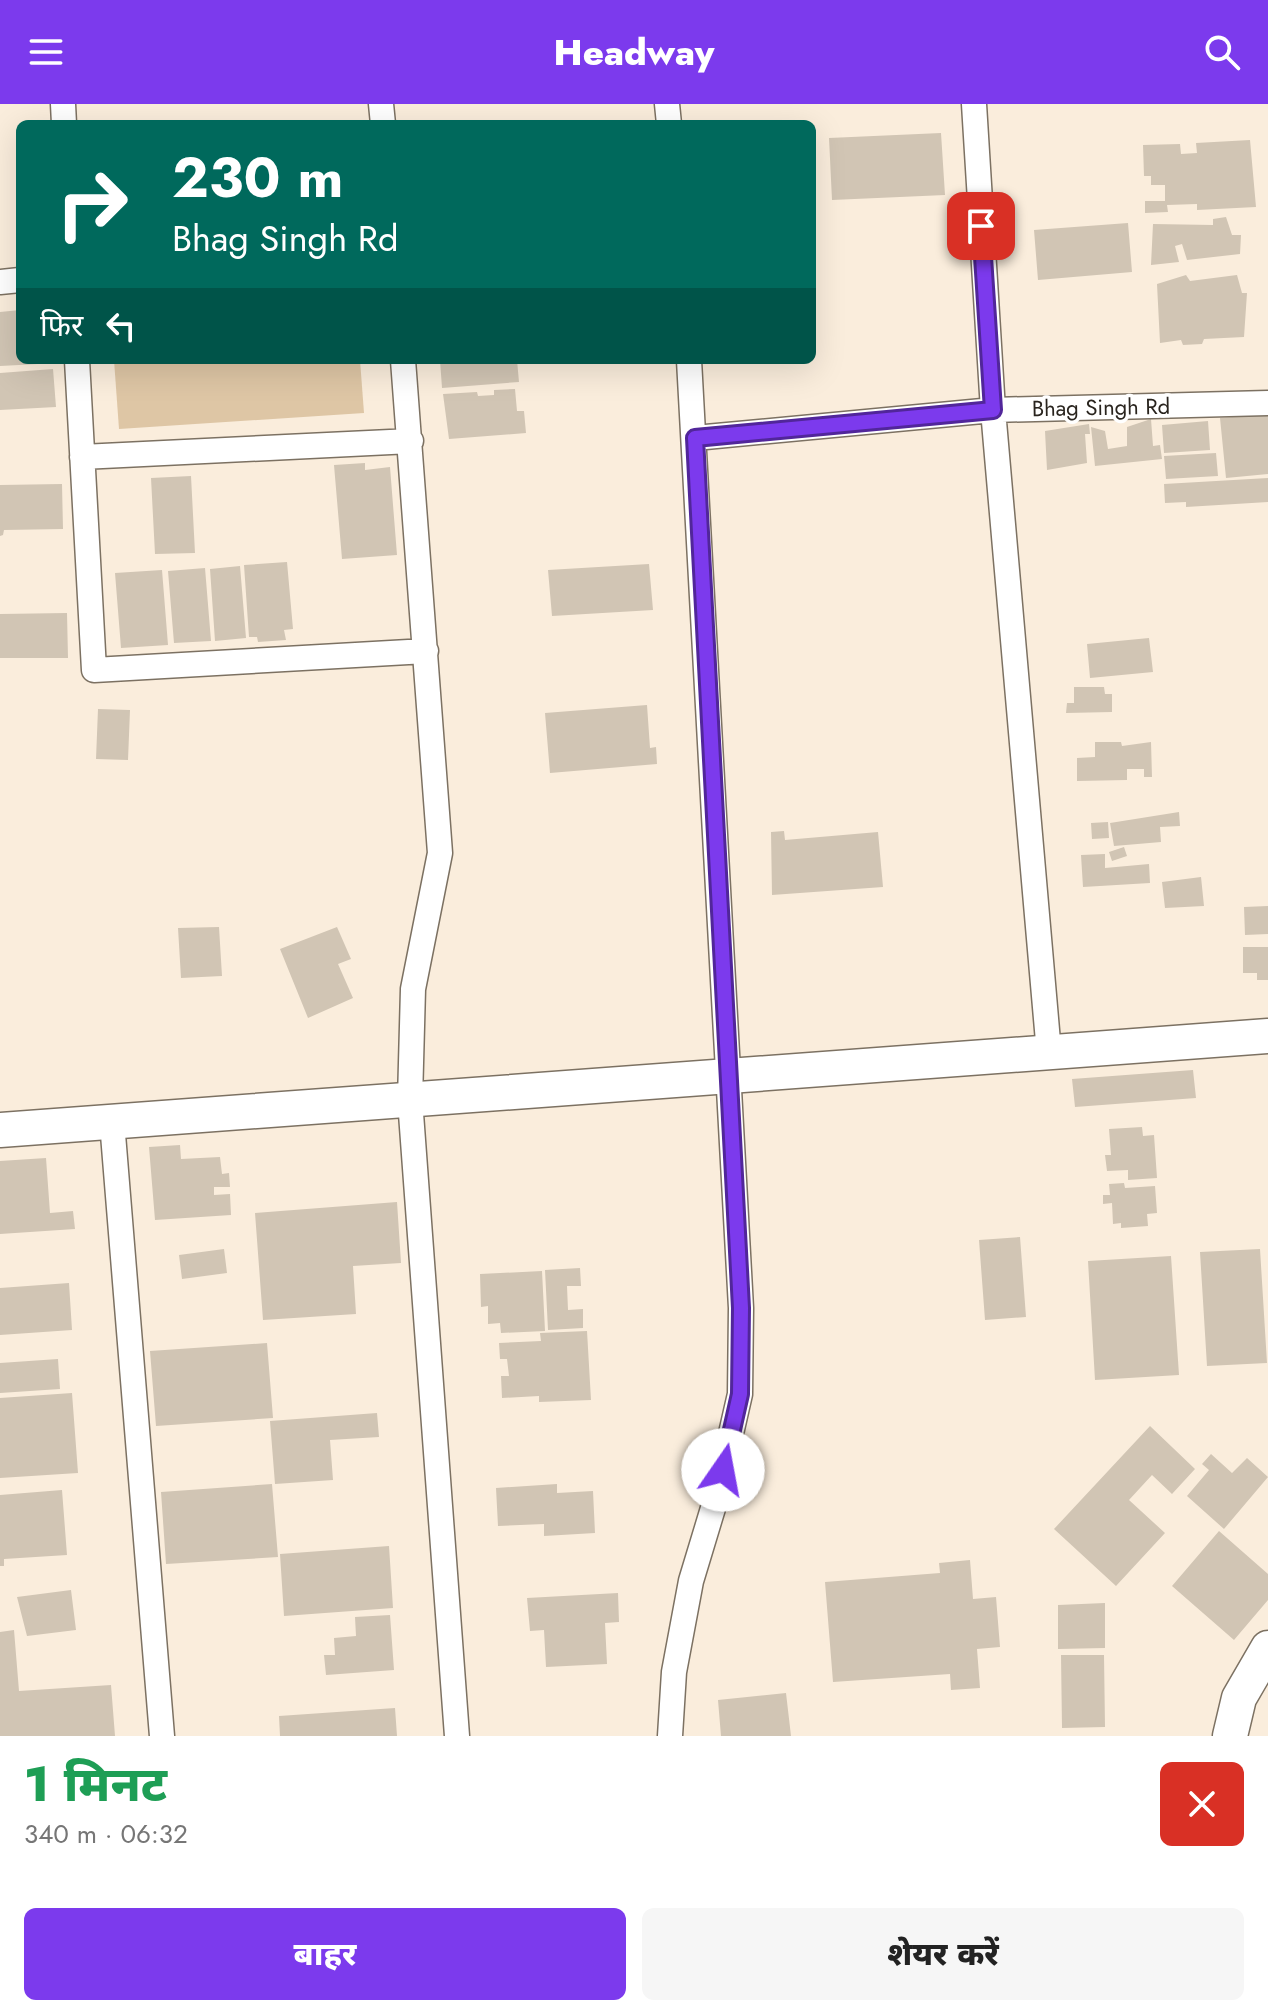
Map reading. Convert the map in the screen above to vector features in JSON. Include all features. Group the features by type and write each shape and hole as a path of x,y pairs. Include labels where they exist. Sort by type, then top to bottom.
{"street":[{"path":"974,104 993,410 1049,1053"},
{"path":"77,364 94,670 426,651"},
{"path":"403,364 440,853 413,989 410,1100 457,1736"},
{"path":"670,1736 674,1672 691,1581 717,1495 740,1394 741,1308 731,1075 689,364"},
{"name":"Bhag Singh Rd","path":"695,438 993,410 1268,403"},
{"path":"82,457 411,441"},
{"path":"0,1130 1268,1036"},
{"path":"112,1122 162,1736"},
{"path":"1227,1730 1247,1680 1268,1648"}],"shaded area":[{"path":"114,364 360,364 364,413 119,429"}],"building":[{"path":"941,133 945,195 832,200 829,138"},
{"path":"1250,140 1256,207 1197,210 1197,204 1167,205 1168,212 1145,213 1145,201 1165,201 1165,185 1151,185 1151,176 1144,176 1143,145 1180,144 1181,154 1197,153 1196,143"},
{"path":"1226,217 1232,235 1241,235 1240,254 1187,260 1182,244 1175,246 1179,262 1151,265 1153,224 1213,225 1213,219"},
{"path":"1128,223 1132,272 1038,280 1034,230"},
{"path":"1186,275 1190,281 1237,275 1242,293 1247,293 1244,337 1204,339 1202,344 1183,345 1181,340 1160,343 1157,284"},
{"path":"16,310 16,364 38,364 0,366 0,312"},
{"path":"440,364 517,364 519,382 442,388"},
{"path":"53,369 56,407 0,410 0,373"},
{"path":"515,389 517,411 524,411 526,433 449,439 443,394 477,392 478,396 494,395 494,390"},
{"path":"1268,414 1268,474 1226,478 1220,418"},
{"path":"1151,419 1153,446 1160,445 1162,459 1095,466 1091,427 1105,431 1108,449 1127,446 1127,427"},
{"path":"1208,421 1210,450 1164,453 1162,425"},
{"path":"1089,424 1090,434 1085,434 1087,463 1047,470 1045,431"},
{"path":"1216,453 1218,476 1166,479 1164,456"},
{"path":"365,463 365,470 390,467 397,555 342,559 334,465"},
{"path":"191,476 195,553 155,554 151,478"},
{"path":"1268,478 1268,502 1186,507 1186,502 1165,503 1164,484"},
{"path":"62,484 63,529 4,530 0,536 0,485"},
{"path":"287,562 293,629 284,630 286,640 258,642 257,637 249,637 244,565"},
{"path":"649,564 653,610 552,616 548,570"},
{"path":"240,566 246,638 215,641 210,569"},
{"path":"205,568 211,641 174,643 168,571"},
{"path":"162,570 168,645 121,648 115,573"},
{"path":"67,613 68,658 0,658 0,614"},
{"path":"1149,638 1153,672 1090,678 1087,644"},
{"path":"1074,687 1104,687 1105,694 1112,694 1112,712 1066,713 1067,703 1074,703"},
{"path":"647,705 650,748 656,747 657,764 550,773 545,713"},
{"path":"98,709 130,710 128,760 96,759"},
{"path":"1095,742 1121,742 1122,746 1151,742 1152,777 1144,777 1144,769 1127,769 1127,780 1077,781 1077,758 1095,757"},
{"path":"1179,812 1180,826 1160,827 1161,842 1114,846 1110,823"},
{"path":"1108,822 1109,838 1092,839 1091,823"},
{"path":"784,831 785,840 878,832 883,887 772,895 771,832"},
{"path":"1124,847 1127,856 1112,861 1109,852"},
{"path":"1105,854 1105,868 1149,864 1150,883 1083,887 1081,855"},
{"path":"1201,877 1204,906 1165,908 1162,882"},
{"path":"1268,906 1268,934 1245,935 1244,907"},
{"path":"219,927 222,976 181,978 178,928"},
{"path":"337,927 351,959 338,964 353,998 308,1018 280,949"},
{"path":"1243,947 1268,947 1268,980 1257,980 1257,973 1243,973"},
{"path":"1193,1070 1196,1098 1075,1107 1072,1079"},
{"path":"1142,1127 1143,1136 1154,1135 1157,1178 1128,1180 1128,1170 1107,1171 1105,1155 1111,1155 1109,1129"},
{"path":"180,1145 181,1159 220,1157 222,1174 229,1173 230,1187 214,1187 214,1195 230,1194 231,1215 155,1220 149,1147"},
{"path":"46,1158 50,1213 73,1211 75,1229 0,1234 0,1161"},
{"path":"1124,1183 1125,1188 1155,1186 1157,1213 1147,1214 1148,1226 1121,1228 1121,1223 1113,1224 1112,1203 1103,1204 1103,1195 1110,1195 1109,1184"},
{"path":"397,1202 401,1263 353,1266 356,1314 263,1320 255,1213"},
{"path":"1020,1237 1026,1317 985,1320 979,1240"},
{"path":"224,1249 227,1273 182,1279 179,1255"},
{"path":"1260,1249 1267,1363 1207,1366 1200,1252"},
{"path":"1171,1256 1179,1375 1095,1380 1088,1261"},
{"path":"580,1268 581,1286 567,1286 568,1310 583,1309 583,1328 548,1330 545,1270"},
{"path":"542,1271 545,1331 501,1333 500,1323 488,1324 488,1306 481,1307 480,1274"},
{"path":"69,1283 72,1330 0,1335 0,1288"},
{"path":"587,1331 591,1400 539,1402 539,1396 502,1398 501,1376 509,1376 507,1359 500,1359 499,1343 541,1341 540,1333"},
{"path":"267,1343 273,1418 156,1426 150,1351"},
{"path":"58,1359 60,1389 0,1393 0,1363"},
{"path":"72,1393 78,1473 0,1478 0,1398"},
{"path":"377,1413 379,1437 330,1440 333,1480 275,1484 270,1421"},
{"path":"1150,1426 1195,1469 1172,1494 1152,1475 1129,1500 1165,1533 1116,1586 1054,1529"},
{"path":"1211,1454 1232,1473 1247,1458 1268,1477 1224,1529 1187,1496 1209,1470 1202,1464"},
{"path":"272,1484 278,1557 166,1564 161,1492"},
{"path":"557,1484 557,1493 593,1491 595,1533 544,1536 544,1524 498,1526 496,1488"},
{"path":"62,1490 67,1555 4,1559 4,1566 0,1566 0,1495"},
{"path":"1219,1531 1268,1574 1268,1600 1234,1640 1172,1586"},
{"path":"389,1546 393,1608 284,1616 280,1554"},
{"path":"970,1560 973,1599 996,1597 1000,1647 977,1649 980,1688 951,1690 950,1674 833,1682 825,1582 940,1573 939,1563"},
{"path":"71,1590 76,1630 27,1636 17,1597"},
{"path":"618,1593 619,1622 605,1623 607,1664 546,1667 544,1630 530,1631 527,1598"},
{"path":"1105,1603 1105,1648 1058,1649 1058,1605"},
{"path":"390,1615 394,1670 326,1675 324,1655 335,1655 334,1638 356,1636 355,1617"},
{"path":"14,1630 19,1691 111,1685 115,1736 0,1736 0,1632"},
{"path":"1061,1655 1104,1655 1105,1727 1062,1728"},
{"path":"786,1693 791,1736 721,1736 718,1700"},
{"path":"395,1708 397,1736 280,1736 279,1716"}],"route":[{"path":"723,1470 740,1394 741,1308 695,438 993,410 981,226"}]}
